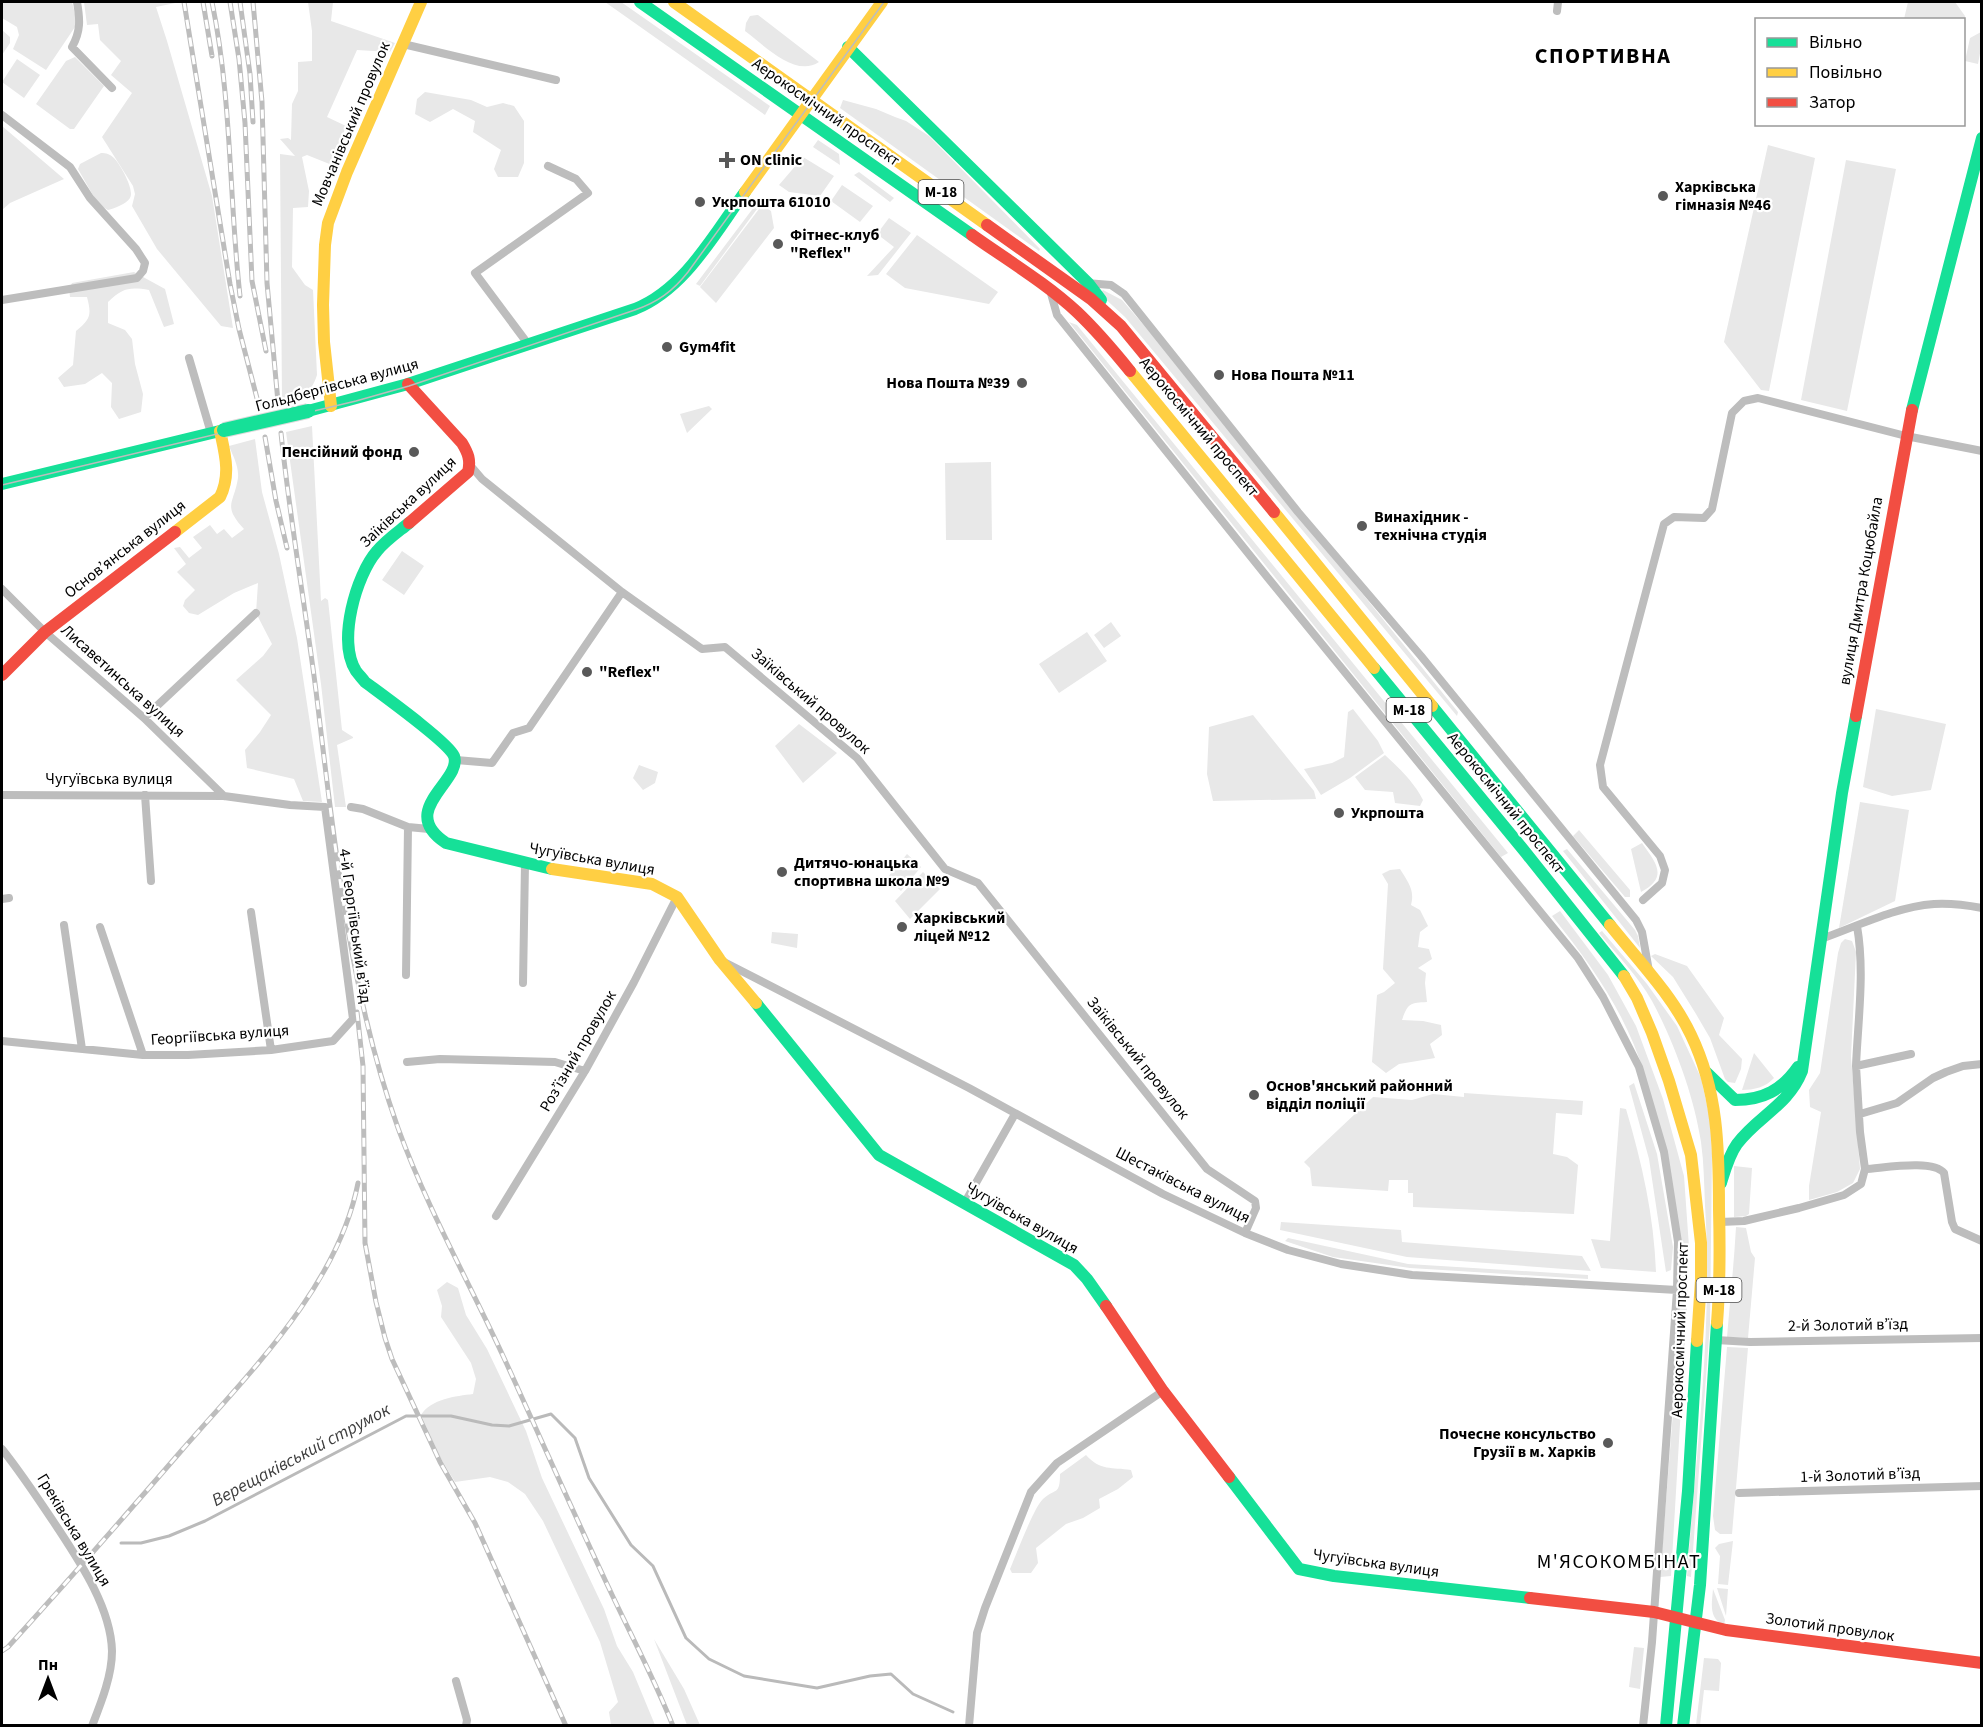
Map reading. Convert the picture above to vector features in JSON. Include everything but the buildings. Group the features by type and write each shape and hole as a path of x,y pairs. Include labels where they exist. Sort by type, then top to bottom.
{"main road":[{"name":"Мовчанівський провулок","path":"331,406 324,342 326,233 347,172 421,2"},
{"name":"Аерокосмічний проспект","path":"640,2 1049,289 1076,311 1104,339 1160,406 1625,978 1644,1012 1669,1081 1691,1155 1701,1242 1701,1280 1688,1491 1666,1725"},
{"name":"Аерокосмічний проспект","path":"674,2 1071,284 1121,326 1649,973 1671,1002 1690,1033 1706,1072 1718,1134 1720,1282 1700,1585 1683,1725"},
{"path":"800,114 882,2"},
{"path":"848,47 1088,283 1121,326"},
{"name":"Гольдбергівська вулиця","path":"2,484 331,406 408,384 645,305 671,290 687,271 800,114"},
{"name":"вулиця Дмитра Коцюбайла","path":"1719,1187 1738,1143 1785,1100 1800,1077 1842,793 1906,436 1977,178 1982,138"},
{"path":"1029,255 1039,257 1044,254 1040,235"},
{"name":"Заїківська вулиця","path":"408,384 462,443 469,454 470,465 468,472 378,549 367,563 359,580 350,625 350,642 356,670 365,682 443,743 456,760"},
{"name":"Основ’янська вулиця","path":"2,675 45,632 220,497 227,472 219,431"},
{"path":"429,829 426,819 429,808 456,760"},
{"name":"Чугуївська вулиця","path":"429,829 436,838 446,843 562,872 652,884 677,897 720,960 879,1155 1074,1265 1087,1279 1163,1391 1299,1569 1334,1576 1654,1612 1676,1618"},
{"path":"1706,1072 1735,1100 1759,1099 1784,1086 1798,1068 1804,1055"},
{"name":"Золотий провулок","path":"1676,1618 1726,1630 1982,1663"}],"street":[{"path":"77,2 79,36 72,47 112,88"},
{"path":"1557,11 1558,2"},
{"path":"403,44 556,80"},
{"path":"2,116 70,167 90,198 136,249 145,263 143,271 136,278 2,300"},
{"path":"528,344 476,273 588,193 576,179 548,166"},
{"path":"1071,284 1110,285 1124,294 1298,512 1421,656 1630,912 1642,932 1649,973"},
{"path":"1049,289 1057,315 1268,578 1549,920 1578,958 1603,997 1635,1056 1664,1152 1678,1242 1677,1290 1654,1612 1643,1725"},
{"path":"189,358 219,431"},
{"path":"1644,900 1662,883 1665,870 1660,856 1603,787 1600,765 1664,524 1674,517 1704,518 1712,508 1732,413 1744,401 1758,398 1906,436 1982,451"},
{"name":"Заїківський провулок","path":"470,465 482,479 622,591 702,649 725,648 857,758 945,869 978,883 1207,1169 1255,1201 1256,1208 1245,1233"},
{"name":"Лисаветинська вулиця","path":"2,589 45,632 144,718 224,796"},
{"path":"456,760 492,763 513,733 529,728 622,591"},
{"path":"144,718 256,613"},
{"name":"Чугуївська вулиця","path":"2,795 224,796 324,807"},
{"path":"145,795 152,880"},
{"name":"4-й Георгіївський в’їзд","path":"324,807 353,1020 333,1041"},
{"name":"Чугуївська вулиця","path":"351,807 363,809 408,827 429,829"},
{"path":"406,975 408,827"},
{"path":"523,983 525,864"},
{"name":"Роз’їзний провулок","path":"496,1216 585,1071 677,897"},
{"path":"1821,939 1904,910 1933,904 1956,904 1982,908"},
{"path":"251,912 271,1050"},
{"path":"64,926 82,1049"},
{"path":"1720,1222 1744,1221 1844,1195 1860,1184 1865,1169 1856,1066 1861,966 1857,926"},
{"path":"100,927 143,1055"},
{"name":"Шестаківська вулиця","path":"720,960 969,1088 1163,1194 1245,1233 1288,1250 1341,1264 1412,1275 1677,1290"},
{"name":"Георгіївська вулиця","path":"2,1041 143,1055 188,1055 271,1050 333,1041"},
{"path":"1856,1066 1911,1054"},
{"path":"407,1062 440,1059 555,1062 585,1071"},
{"path":"1860,1114 1897,1103 1933,1078 1946,1072 1963,1066 1982,1064"},
{"path":"964,1204 1015,1114"},
{"path":"1865,1169 1929,1165 1942,1170 1955,1229 1982,1241"},
{"name":"2-й Золотий в’їзд","path":"1716,1340 1750,1342 1982,1338"},
{"path":"969,1725 977,1633 1031,1492 1057,1463 1163,1391"},
{"name":"Греківська вулиця","path":"2,1449 24,1477 82,1565 98,1595 112,1651 111,1665 92,1725"},
{"name":"1-й Золотий в’їзд","path":"1739,1493 1982,1486"},
{"path":"456,1681 467,1719 466,1725"}],"shaded area":[{"path":"2,2 72,2 77,22 46,70 13,49 19,35 17,27 2,18"},
{"path":"84,2 180,2 156,7 212,196 233,328 221,326 157,249 132,206 135,194 133,186 102,137 132,93 111,75 121,61 100,40 98,24 87,25"},
{"path":"308,2 333,2 331,21 395,43 390,52 357,50 327,117 346,126 332,165 307,155 302,157 309,191 308,207 293,208 292,267 305,285 313,290 317,375 311,387 304,394 282,401 280,154 295,156 280,139 291,140 292,104 298,91 298,62 312,61 312,31"},
{"path":"605,2 621,2 770,106 765,115"},
{"path":"1908,2 1955,2 1965,16 1965,18 1904,18"},
{"path":"758,15 819,62 810,66 800,66 770,51 745,31 750,16"},
{"path":"2,30 10,37 10,43 2,55"},
{"path":"1981,32 1978,64 1965,61 1970,38"},
{"path":"75,57 104,86 74,129 70,129 36,104 66,61"},
{"path":"17,59 40,75 24,98 2,82"},
{"path":"425,92 471,100 487,107 503,103 514,106 524,121 524,163 518,177 498,177 494,169 501,150 473,132 475,121 453,109 430,122 415,114 417,99"},
{"path":"843,100 876,109 906,121 929,136 1040,249 1039,251 840,108"},
{"path":"2,126 64,179 10,203 2,210"},
{"path":"818,140 839,154 840,165 813,147"},
{"path":"1768,145 1815,158 1769,391 1761,390 1724,342"},
{"path":"101,153 117,161 126,177 131,194 130,198 120,206 108,210 98,204 78,169 80,164"},
{"path":"803,157 834,176 820,196 789,192 779,185"},
{"path":"1846,160 1896,169 1847,411 1801,400"},
{"path":"859,172 894,198 890,202 854,175"},
{"path":"842,185 873,206 860,222 831,201"},
{"path":"757,203 760,205 700,286 696,284"},
{"path":"762,205 771,211 774,228 716,303 700,287"},
{"path":"889,218 911,233 878,275 867,276 894,247 877,234"},
{"path":"917,235 998,292 989,304 905,288 886,274"},
{"path":"134,272 165,289 174,324 164,327 149,290 127,290 108,302 108,323 125,330 132,339 135,364 143,394 141,412 119,419 111,407 112,383 102,373 85,384 64,387 58,378 73,365 76,331 89,317 87,297 70,297 69,289 72,283"},
{"path":"1103,290 1122,300 1167,352 1458,712 1457,716 1125,317 1100,294"},
{"path":"1069,322 1077,325 1508,853 1501,857"},
{"path":"709,406 712,409 687,433 680,414"},
{"path":"312,426 321,601 325,598 328,600 342,730 353,737 337,745 346,807 335,807 321,684 286,432"},
{"path":"255,439 262,492 279,554 297,638 322,802 303,801 294,779 247,768 245,750 271,715 236,680 263,656 272,644 256,613 258,583 234,593 198,615 189,613 183,606 185,600 195,590 177,572 186,564 174,548 180,547 189,558 202,548 193,537 210,525 217,534 224,529 232,538 244,529 231,509 238,474 229,446"},
{"path":"991,462 992,540 946,540 945,463"},
{"path":"402,551 424,566 404,595 382,580"},
{"path":"1111,622 1121,636 1104,648 1094,635"},
{"path":"1087,632 1107,661 1059,693 1039,664"},
{"path":"1353,709 1378,741 1384,753 1350,778 1321,795 1304,769 1332,763 1344,757 1348,712"},
{"path":"1876,709 1946,724 1931,790 1892,796 1863,787"},
{"path":"1253,715 1314,791 1316,799 1213,801 1207,774 1209,727"},
{"path":"799,724 837,753 803,783 775,746"},
{"path":"1385,755 1415,787 1423,800 1420,806 1395,803 1393,792 1365,790 1355,777"},
{"path":"639,765 658,772 655,783 643,790 633,778"},
{"path":"1860,802 1909,810 1895,901 1839,928"},
{"path":"1579,830 1630,890 1630,897 1625,897 1573,836"},
{"path":"1642,843 1655,863 1657,875 1655,881 1641,892 1631,849"},
{"path":"1567,849 1635,930 1640,948 1563,851"},
{"path":"907,854 921,867 901,891 887,878"},
{"path":"1400,869 1411,890 1411,905 1420,910 1428,926 1420,932 1418,947 1429,949 1432,959 1418,968 1426,973 1427,1002 1410,1005 1402,1020 1441,1025 1442,1035 1430,1044 1435,1058 1399,1064 1386,1073 1372,1062 1377,995 1395,983 1383,969 1388,884 1382,874"},
{"path":"923,872 940,889 910,919 895,901"},
{"path":"1560,911 1608,975 1636,1026 1663,1099 1684,1176 1689,1247 1671,1576 1660,1577 1675,1387 1681,1241 1645,1075 1637,1052 1618,1010 1594,972 1552,916"},
{"path":"1602,931 1647,984 1677,1026 1701,1078 1710,1119 1712,1154 1710,1324 1691,1577 1687,1576 1707,1298 1701,1142 1688,1088 1660,1017 1640,983 1599,933"},
{"path":"772,932 798,934 797,948 771,943"},
{"path":"1845,939 1852,941 1856,952 1851,1057 1860,1169 1853,1183 1837,1192 1809,1200 1809,1186 1821,1112 1810,1107 1809,1090 1820,1073 1838,953"},
{"path":"1655,954 1687,966 1724,1018 1719,1035 1742,1059 1741,1069 1735,1083 1725,1079 1710,1038 1673,977 1651,956"},
{"path":"1754,1053 1774,1078 1760,1087 1742,1090"},
{"path":"1634,1083 1657,1154 1673,1247 1671,1270 1666,1272 1649,1159 1629,1086"},
{"path":"1464,1093 1583,1101 1582,1115 1556,1113 1553,1154 1567,1157 1578,1165 1574,1214 1413,1207 1413,1193 1408,1193 1408,1180 1389,1180 1388,1191 1312,1186 1310,1168 1304,1162 1373,1097 1412,1100 1433,1094 1464,1097"},
{"path":"1620,1108 1626,1109 1642,1170 1653,1230 1656,1272 1601,1268 1591,1239 1610,1241"},
{"path":"1734,1166 1752,1168 1749,1214 1746,1216 1734,1217"},
{"path":"1281,1222 1401,1230 1402,1242 1582,1256 1591,1271 1407,1257 1280,1230"},
{"path":"1736,1227 1746,1228 1751,1252 1755,1258 1748,1338 1727,1337"},
{"path":"1288,1238 1408,1264 1588,1275 1588,1279 1410,1268 1333,1257 1285,1241"},
{"path":"447,1282 458,1288 466,1315 487,1349 526,1431 542,1478 604,1609 617,1646 633,1672 655,1725 611,1725 609,1712 618,1702 600,1642 543,1521 525,1494 508,1482 490,1477 455,1482 441,1459 421,1415 437,1402 473,1394 476,1379 471,1363 441,1317 442,1306 437,1290"},
{"path":"1727,1347 1748,1348 1732,1534 1720,1534 1715,1530 1713,1516"},
{"path":"1086,1455 1101,1466 1131,1470 1133,1477 1118,1489 1099,1499 1100,1508 1083,1518 1066,1524 1036,1548 1038,1563 1031,1573 1012,1573 1010,1569 1039,1504 1058,1489 1060,1474"},
{"path":"1733,1541 1728,1585 1718,1584 1720,1556 1715,1548 1719,1544"},
{"path":"1717,1588 1728,1589 1726,1616"},
{"path":"1713,1589 1725,1620 1724,1625 1713,1614"},
{"path":"654,1639 684,1689 700,1725 687,1725"},
{"path":"1634,1647 1644,1648 1640,1689 1629,1687"},
{"path":"1704,1658 1718,1659 1721,1663 1719,1691 1704,1690 1700,1725 1696,1725"}],"waterway":[{"name":"Верещаківський струмок","path":"121,1543 141,1543 169,1536 205,1521 406,1416 451,1416 492,1425 509,1426 551,1414 575,1438 589,1478 631,1545 653,1566 686,1638 709,1659 744,1676 817,1688 870,1676 891,1674 913,1694 953,1712"}],"tram line":[{"path":"2,485 356,401 409,386 651,303 677,285 688,272 884,2"}],"railway":[{"path":"184,2 230,284 259,406"},
{"path":"203,2 212,56"},
{"path":"212,2 227,112 240,296"},
{"path":"230,2 239,59 245,123 252,281 266,351"},
{"path":"240,2 250,74 253,122"},
{"path":"253,2 262,102 267,283 278,402"},
{"path":"281,433 345,912 355,967 381,1075 398,1128 422,1187 504,1358 673,1726"},
{"path":"265,437 287,548"},
{"path":"357,1012 363,1066 365,1243 385,1338 392,1359 440,1462 475,1523 566,1726"},
{"path":"2,1651 96,1549 262,1359 288,1326 331,1257 347,1221 358,1183"}],"traffic: fast":[{"path":"640,2 972,235"},
{"path":"848,47 1088,283 1101,300"},
{"path":"1912,410 1982,138"},
{"path":"308,411 408,384 635,309 653,300 669,288 697,259 745,192"},
{"path":"224,430 308,411"},
{"path":"2,484 224,430"},
{"path":"409,523 381,547 369,562 362,576 356,592 349,627 348,643 351,659 356,671 365,682 440,740 454,756 454,766 450,776 429,808 427,819 432,831 446,843 552,869"},
{"path":"1374,668 1624,976"},
{"path":"1432,706 1610,925"},
{"path":"1721,1183 1729,1158 1737,1144 1781,1102 1802,1071 1842,793 1856,716"},
{"path":"756,1003 879,1155 1074,1265 1106,1306"},
{"path":"1706,1072 1735,1100 1745,1100 1763,1096 1778,1088 1798,1067"},
{"path":"1683,1726 1700,1585 1717,1323"},
{"path":"1666,1726 1688,1491 1697,1341"},
{"path":"1229,1477 1299,1569 1334,1576 1530,1598"}],"traffic: slow":[{"path":"331,406 324,342 323,305 328,223 347,172 421,2"},
{"path":"674,2 987,225"},
{"path":"745,192 882,2"},
{"path":"1130,371 1374,668"},
{"path":"175,532 220,497 226,473 220,431"},
{"path":"1274,512 1432,706"},
{"path":"552,869 652,884 677,897 720,960 756,1003"},
{"path":"1610,925 1654,978 1683,1020 1707,1077 1715,1120 1718,1164 1720,1266 1717,1323"},
{"path":"1624,976 1637,998 1652,1033 1691,1155 1701,1243 1697,1341"}],"traffic: jam":[{"path":"987,225 1091,299 1121,326 1274,512"},
{"path":"972,235 1065,301 1098,333 1130,371"},
{"path":"408,384 462,443 469,460 468,472 409,523"},
{"path":"1856,716 1912,410"},
{"path":"2,675 45,632 175,532"},
{"path":"1106,1306 1163,1391 1229,1477"},
{"path":"1530,1598 1654,1612 1726,1630 1982,1663"}],"place":[{"name":"ON clinic","path":"727,160"},
{"name":"Харківська гімназія №46","path":"1663,196"},
{"name":"Укрпошта 61010","path":"700,202"},
{"name":"Фітнес-клуб \"Reflex\"","path":"778,244"},
{"name":"Gym4fit","path":"667,347"},
{"name":"Нова Пошта №11","path":"1219,375"},
{"name":"Нова Пошта №39","path":"1022,383"},
{"name":"Пенсійний фонд","path":"414,452"},
{"name":"Винахідник - технічна студія","path":"1362,526"},
{"name":"\"Reflex\"","path":"587,672"},
{"name":"Укрпошта","path":"1339,813"},
{"name":"Дитячо-юнацька спортивна школа №9","path":"782,872"},
{"name":"Харківський ліцей №12","path":"902,927"},
{"name":"Основ'янський районний відділ поліції","path":"1254,1095"},
{"name":"Почесне консульство Грузії в м. Харків","path":"1608,1443"}],"district":[{"name":"СПОРТИВНА","path":"1603,56"},
{"name":"М'ЯСОКОМБІНАТ","path":"1619,1562"}]}
